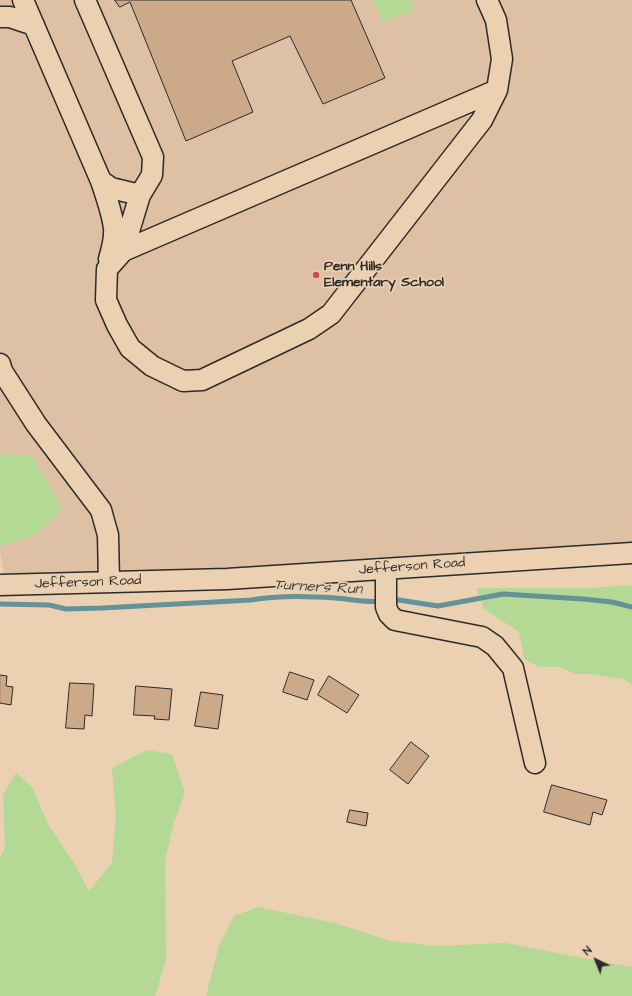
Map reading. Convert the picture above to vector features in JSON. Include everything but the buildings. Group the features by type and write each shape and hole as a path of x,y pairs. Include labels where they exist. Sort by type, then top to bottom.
{"street":[{"path":"0,16 9,6 11,0"},
{"path":"23,0 101,181 109,205 114,229 112,248 107,269 106,300 117,325 130,348 152,366 183,381 202,380 309,329 331,314 482,120 497,90 502,60 496,20 487,0"},
{"path":"85,0 153,157 152,175 140,195 123,251 107,269"},
{"path":"0,16 10,17 34,25"},
{"path":"123,251 497,90"},
{"path":"101,181 110,188 140,195"},
{"path":"0,364 2,371 36,424 101,510 108,535 109,582"},
{"name":"Jefferson Road","path":"0,585 228,579 632,553"},
{"path":"386,569 386,607 389,614 396,620 482,637 495,646 513,668 535,763"}],"shaded area":[{"name":"Penn Hills Elementary School","path":"0,0 632,0 632,553 6,586 0,551"}],"green space":[{"path":"373,0 411,0 414,10 382,22"},
{"path":"0,454 32,456 63,509 35,535 0,546"},
{"path":"632,585 632,685 623,679 589,674 575,674 560,667 539,667 524,659 519,632 484,609 476,588 592,588"},
{"path":"146,750 172,754 185,793 174,822 165,861 166,960 155,996 0,996 0,858 5,848 3,795 16,773 32,787 48,824 75,865 89,891 112,863 116,817 112,768"},
{"path":"258,907 335,923 390,941 435,946 505,943 632,967 632,996 206,996 219,946 234,916"}],"waterway":[{"name":"Turners Run","path":"390,601 399,600 438,606 503,594 583,599 612,602 632,607"},
{"name":"Turners Run","path":"0,604 49,605 66,609 251,600 293,596 382,601"}],"place":[{"name":"Penn Hills Elementary School","path":"316,275"}]}
